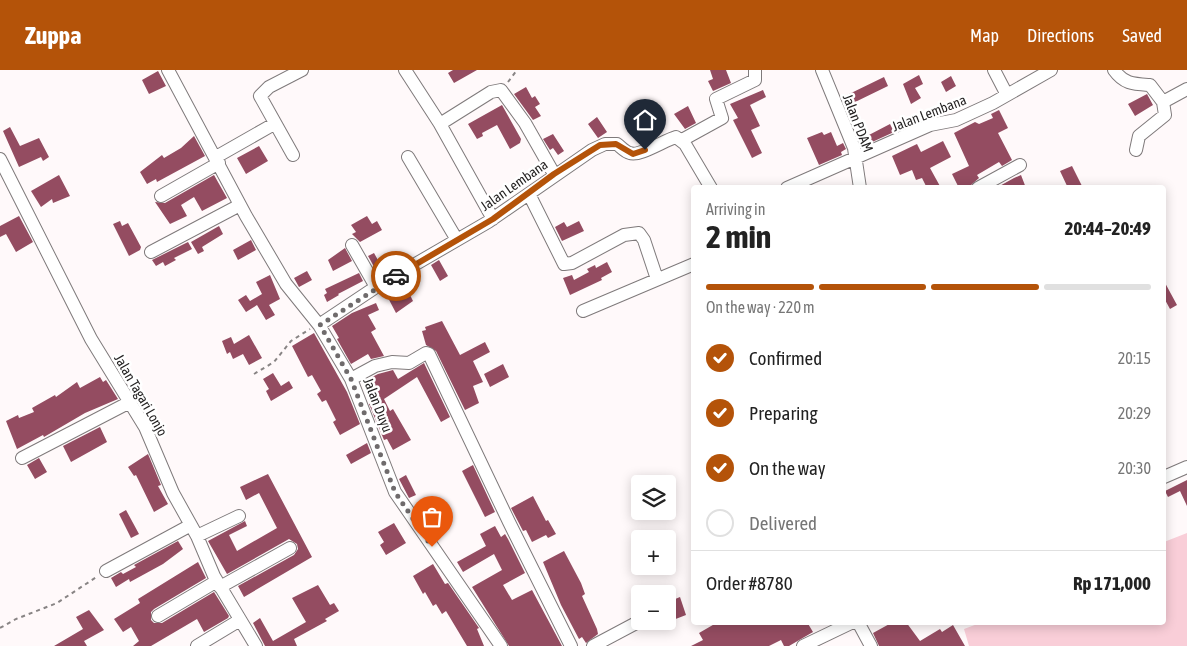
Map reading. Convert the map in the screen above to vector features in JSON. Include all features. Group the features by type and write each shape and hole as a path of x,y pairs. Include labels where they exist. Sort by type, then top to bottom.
{"street":[{"name":"Jalan Duyu","path":"168,70 240,205 286,284 319,324 351,379 395,492 501,646"},
{"path":"292,155 261,100 261,94 302,70"},
{"path":"405,70 440,124 493,219"},
{"path":"709,185 682,140 722,118 716,99 755,80 755,70"},
{"name":"Jalan PDAM","path":"822,70 857,158 860,185"},
{"path":"994,70 1007,95"},
{"name":"Jalan Lembana","path":"794,185 930,125 956,120 1007,95 1051,70"},
{"path":"1114,70 1123,81 1130,84 1150,84 1163,102 1165,115 1139,136 1136,150"},
{"path":"1163,102 1187,89"},
{"path":"440,124 491,92 501,90 525,123 554,174"},
{"path":"161,196 274,124"},
{"name":"Jalan Lembana","path":"319,324 376,287 493,219 554,174 592,150 604,144 616,144 628,153 636,154 664,140 676,137 682,140"},
{"path":"408,157 457,240"},
{"name":"Jalan Tagari Lonjo","path":"0,160 91,339 145,427 174,493 218,584 256,646"},
{"path":"983,185 1020,165"},
{"path":"529,194 564,264 572,263 624,235 639,233 644,240 657,280"},
{"path":"151,252 240,205"},
{"path":"352,245 376,287"},
{"path":"583,311 691,265"},
{"path":"351,379 375,366 392,362 409,363 426,353 429,354 515,536 571,646"},
{"path":"22,458 130,402"},
{"path":"1166,476 1187,467"},
{"path":"106,571 194,531 239,516"},
{"path":"158,616 290,548"},
{"path":"197,646 240,620"},
{"path":"803,646 847,625"},
{"path":"860,625 871,646"},
{"path":"593,646 631,626"}],"path":[{"path":"501,90 517,70"},
{"path":"254,374 274,362 291,342 319,324"},
{"path":"0,628 16,618 57,603 106,571"}],"shaded area":[{"path":"1187,533 1187,646 969,646 964,629 975,625 1166,625 1166,541"}],"building":[{"path":"453,70 477,70 454,83 448,73"},
{"path":"710,70 726,70 731,83 713,91 708,81 713,79"},
{"path":"158,71 166,86 149,94 142,80"},
{"path":"919,75 923,84 915,88 921,98 911,104 903,84"},
{"path":"951,76 956,86 946,92 941,82"},
{"path":"884,77 888,86 849,105 845,96"},
{"path":"526,87 532,98 535,96 540,104 535,107 541,116 533,120 514,94"},
{"path":"763,90 766,97 750,105 760,126 751,130 762,153 752,158 733,120 738,118 730,104"},
{"path":"1147,94 1153,105 1135,116 1128,104"},
{"path":"502,105 521,139 520,143 510,149 497,125 482,133 483,136 477,139 468,124"},
{"path":"688,106 696,123 685,129 674,114"},
{"path":"999,110 1008,128 998,133 1012,160 1002,166 999,162 977,175 979,178 971,185 958,185 952,174 969,166 954,133 975,122 979,124 993,118 991,114"},
{"path":"597,117 607,132 598,138 588,124"},
{"path":"890,124 894,132 870,143 867,136"},
{"path":"10,127 20,146 39,138 49,157 43,161 41,157 19,167 3,131"},
{"path":"822,132 824,135 831,132 837,146 843,143 846,149 841,152 842,155 819,165 807,138"},
{"path":"553,134 564,151 558,155 553,148 550,150 543,139"},
{"path":"194,136 205,156 157,182 156,179 147,184 140,172 162,155 164,158 181,148"},
{"path":"943,141 951,157 930,168 939,185 926,185 922,178 916,180 912,170 900,175 892,156 917,144 921,152"},
{"path":"259,146 268,161 246,174 237,158"},
{"path":"1072,166 1082,185 1067,185 1060,171"},
{"path":"59,175 70,196 53,203 52,199 41,207 31,191"},
{"path":"214,175 227,198 202,211 194,197 181,205 187,216 170,224 155,202 165,203"},
{"path":"1021,175 1025,185 1001,185"},
{"path":"19,216 33,242 16,252 6,234 0,237 0,226"},
{"path":"367,216 372,224 377,221 382,230 360,242 352,234 356,232 351,225"},
{"path":"120,221 122,226 128,223 141,247 140,250 129,256 113,224"},
{"path":"579,221 584,231 562,241 555,227 564,222 567,227"},
{"path":"219,226 223,234 202,247 204,251 198,254 191,242"},
{"path":"251,240 256,250 238,260 233,250"},
{"path":"188,242 192,249 174,258 176,260 165,266 163,262 156,266 152,260"},
{"path":"345,248 352,261 333,271 328,260"},
{"path":"374,253 383,269 377,272 368,256"},
{"path":"439,260 448,276 440,281 431,265"},
{"path":"607,262 612,272 601,278 602,280 570,295 563,278 572,275 574,280 589,272 587,269 595,265 596,268"},
{"path":"307,271 312,280 299,287 294,278"},
{"path":"359,273 363,281 327,302 324,295 327,293 325,289"},
{"path":"270,275 280,299 269,305 275,315 266,320 257,305 246,312 238,300 246,295 250,301 262,294 256,282"},
{"path":"403,281 413,301 396,313 386,294 397,289 395,285"},
{"path":"1166,285 1177,305 1170,309 1166,302"},
{"path":"376,303 379,310 368,315 376,329 371,332 384,356 371,359 368,354 351,364 332,326 352,313"},
{"path":"442,321 460,355 485,342 490,352 473,361 483,382 473,386 479,403 465,410 436,351 426,345 422,331 426,330 425,327"},
{"path":"314,333 347,392 360,424 340,435 333,422 336,420 326,400 322,402 317,394 321,391 312,375 308,377 292,346"},
{"path":"249,335 262,358 249,365 243,354 233,359 230,352 227,354 222,341 231,337 234,344"},
{"path":"424,363 450,417 441,422 417,377 384,399 390,411 393,409 411,440 393,450 387,439 384,440 369,404 378,400 371,386 366,388 364,381 378,374 393,370 398,379"},
{"path":"503,364 509,377 490,387 484,374"},
{"path":"273,373 281,386 289,381 293,388 271,401 266,391 269,389 263,379"},
{"path":"100,377 103,382 106,380 118,399 85,413 44,437 43,435 17,449 6,421 18,415 19,418 34,412 32,408 55,395 56,397 77,382 80,388"},
{"path":"100,427 107,442 71,462 63,446"},
{"path":"367,443 371,453 351,464 346,455"},
{"path":"148,454 161,485 158,486 168,504 154,512 136,475 134,476 128,467"},
{"path":"39,458 47,472 35,479 27,465"},
{"path":"473,465 495,512 485,517 462,471"},
{"path":"268,474 312,557 244,597 238,586 294,555 298,549 297,544 289,539 227,574 208,541 245,521 247,526 229,535 237,551 277,528 259,493 246,500 240,487"},
{"path":"406,475 416,495 409,498 399,479"},
{"path":"1187,480 1187,506 1180,491 1168,497 1166,490"},
{"path":"533,496 546,521 548,520 556,534 548,538 546,535 532,542 526,530 523,531 511,508"},
{"path":"126,510 139,534 131,538 119,514"},
{"path":"394,523 406,543 386,555 380,545 384,542 378,532"},
{"path":"495,526 501,537 505,534 525,573 503,585 512,600 532,590 562,646 509,646 472,587 502,570 494,554 463,572 457,562 486,546 480,534"},
{"path":"178,541 183,549 163,564 130,582 129,579 116,587 111,578 136,567 134,565"},
{"path":"564,551 581,583 585,594 582,596 597,629 598,634 586,643 582,637 579,639 561,605 543,562"},
{"path":"198,562 206,578 154,609 151,612 151,620 154,623 162,623 214,592 229,616 228,618 204,632 197,619 151,646 133,646 139,641 131,627 123,632 114,619 140,603 138,599"},
{"path":"433,564 445,584 448,583 479,628 477,629 484,646 467,646 446,611 442,614 436,604 433,606 425,592 423,594 413,576"},
{"path":"318,585 330,605 334,603 339,611 325,619 327,621 294,639 297,646 265,646 253,623 260,618 273,641 306,622 292,598"},
{"path":"680,597 686,615 676,619 676,599"},
{"path":"89,610 104,630 84,641 87,646 54,646 83,629 76,617"},
{"path":"713,625 809,625 813,632 789,646 784,646 781,640 769,646 691,646 703,640 699,633"},
{"path":"888,625 908,625 920,641 940,629 942,632 953,625 965,646 879,646 873,633"}],"way so far":[{"path":"396,276 376,287 320,325 351,379 395,492 432,547"}],"route":[{"path":"396,276 493,219 554,174 600,145 616,144 628,153 633,154 638,154 645,150"}]}
